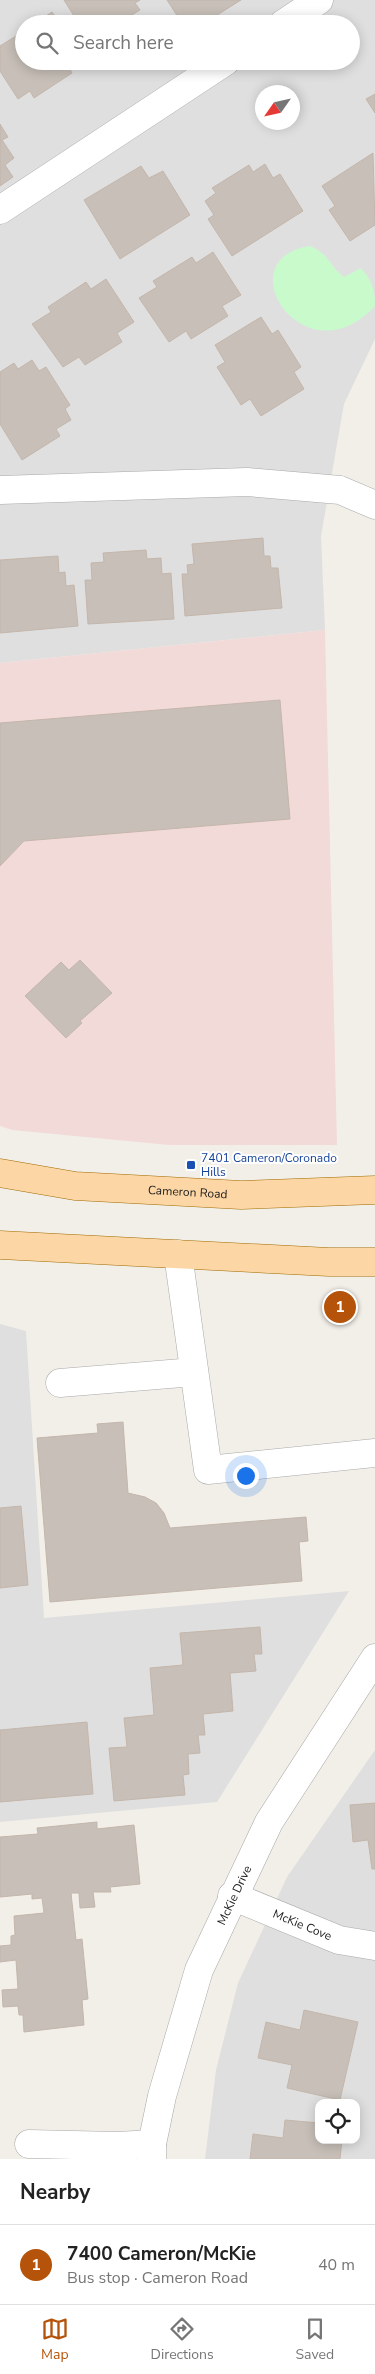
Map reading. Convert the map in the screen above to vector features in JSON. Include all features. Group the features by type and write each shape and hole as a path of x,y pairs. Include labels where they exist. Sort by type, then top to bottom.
{"main road":[{"name":"Cameron Road","path":"0,1173 75,1186 241,1195 375,1190"},
{"path":"0,1245 375,1262"}],"street":[{"path":"296,15 319,0"},
{"path":"0,210 212,70"},
{"path":"0,490 247,482 340,490 375,505"},
{"path":"178,1254 208,1470 375,1453"},
{"path":"60,1383 194,1372"},
{"name":"McKie Drive","path":"152,2151 175,2048 199,1970 232,1896 269,1822 375,1658"},
{"name":"McKie Cove","path":"232,1896 338,1940 375,1946"},
{"path":"29,2144 118,2146 152,2151"}],"shaded area":[{"path":"0,0 375,0 375,339 344,404 321,536 325,630 0,663"},
{"path":"325,630 337,1145 169,1145 12,1130 0,1126 0,663"},
{"path":"0,1324 26,1331 44,1618 349,1591 217,1802 0,1822"},
{"path":"375,1750 375,2159 205,2159 216,2070 238,1983 287,1877"}],"green space":[{"path":"310,246 322,253 344,277 361,268 370,281 375,306 349,326 323,331 301,324 284,309 274,291 274,272 285,255"}],"building":[{"path":"64,0 140,0 135,3 140,10 132,15 73,15"},
{"path":"167,0 241,0 217,15 177,15"},
{"path":"15,37 15,70 70,70 72,73 34,98 30,91 18,99 0,71 0,46"},
{"path":"375,94 375,113 366,99"},
{"path":"0,124 8,137 2,140 14,158 5,165 13,177 0,186"},
{"path":"373,153 375,225 350,241 329,210 335,206 322,186"},
{"path":"265,164 273,178 280,174 303,211 232,256 208,219 214,215 205,201 216,193 212,188 249,165 253,172"},
{"path":"141,166 149,178 163,171 190,215 120,259 84,200"},
{"path":"213,252 241,295 222,306 228,316 191,339 186,331 169,342 139,298 157,287 153,281 192,257 196,263"},
{"path":"106,279 134,322 117,333 122,342 85,365 79,357 63,367 32,324 51,312 48,307 86,282 91,289"},
{"path":"261,317 272,334 278,330 301,367 294,372 304,389 261,416 250,399 241,405 217,367 225,362 215,345"},
{"path":"32,360 39,371 46,367 70,405 65,409 71,420 56,429 60,436 22,460 0,424 0,372 14,363 18,369"},
{"path":"263,538 264,556 270,556 271,568 278,568 282,608 185,616 182,574 188,574 187,565 194,564 192,544"},
{"path":"146,550 147,559 161,558 162,574 171,573 174,619 88,624 85,580 92,580 91,563 104,562 103,553"},
{"path":"58,556 59,573 65,572 66,586 74,585 78,626 0,633 0,560"},
{"path":"280,700 290,819 24,841 0,866 0,723"},
{"path":"80,960 112,993 80,1021 82,1023 66,1038 25,996 61,962 69,970"},
{"path":"123,1422 128,1493 145,1497 156,1503 164,1513 170,1528 306,1517 308,1541 299,1542 302,1581 50,1602 37,1438 98,1433 97,1424"},
{"path":"21,1506 28,1585 0,1588 0,1508"},
{"path":"260,1627 262,1654 254,1654 256,1671 230,1673 233,1711 203,1714 205,1735 198,1735 200,1753 188,1754 189,1774 183,1775 185,1795 114,1801 109,1748 127,1747 124,1718 154,1715 150,1668 183,1665 180,1633"},
{"path":"87,1722 93,1794 0,1802 0,1730"},
{"path":"375,1803 375,1869 372,1869 368,1840 353,1842 350,1805"},
{"path":"97,1822 97,1829 134,1825 140,1884 110,1887 111,1892 93,1892 95,1907 80,1908 79,1893 71,1893 76,1940 82,1939 88,1999 82,2000 84,2025 24,2032 23,2015 19,2015 18,2006 3,2007 2,1990 18,1989 16,1960 0,1962 0,1946 11,1945 11,1936 15,1935 14,1916 44,1913 42,1898 32,1899 32,1894 0,1897 0,1837 38,1834 37,1828"},
{"path":"304,2010 358,2022 340,2099 287,2088 292,2065 258,2058 266,2022 300,2030"},
{"path":"285,2120 315,2123 315,2144 342,2144 340,2159 250,2159 253,2134 283,2138"}],"place":[{"name":"7401 Cameron/Coronado Hills","path":"191,1165"},
{"name":"7400 Cameron/McKie","path":"340,1307"}]}
